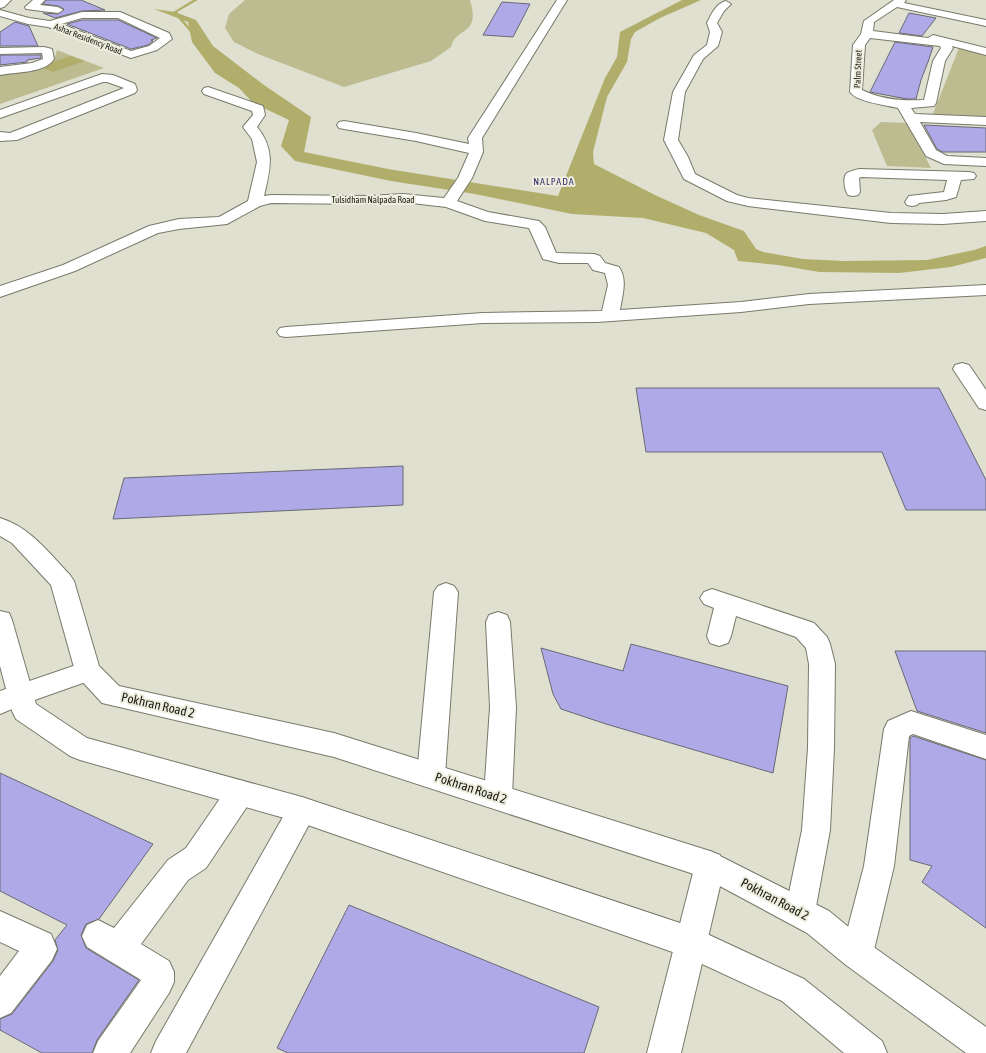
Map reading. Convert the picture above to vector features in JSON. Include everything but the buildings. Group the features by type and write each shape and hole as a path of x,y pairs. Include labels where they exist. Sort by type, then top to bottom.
{"street":[{"path":"0,5 6,0"},
{"path":"40,0 30,7 79,13 101,3"},
{"path":"451,198 465,178 476,150 475,138 562,0"},
{"path":"898,2 986,23"},
{"name":"Palm Street","path":"898,2 869,21 867,34 859,45 856,92 866,97 902,105"},
{"path":"726,4 720,9 712,22 716,32 712,46 698,57 679,92 671,140 681,157 689,176 732,198 748,202 891,218 943,219 986,216"},
{"name":"Ashar Residency Road","path":"0,13 27,27 50,24 79,13 120,15 165,35 166,39 153,48 131,55 50,24"},
{"path":"879,14 878,22 884,29 893,33 947,40 986,52"},
{"path":"867,34 937,42 944,44 947,48 939,61 930,103 902,105"},
{"path":"0,46 13,39"},
{"path":"0,51 44,50 48,51 49,59 38,65 0,71"},
{"path":"0,114 102,78 109,78 131,87 131,90 12,137 3,138 0,136"},
{"path":"208,91 258,109 259,115 250,127 259,138 264,162 256,203"},
{"path":"902,105 931,154 944,160 986,162"},
{"path":"911,118 986,121"},
{"path":"344,125 442,137 476,150"},
{"path":"853,192 852,176 859,173 984,177"},
{"path":"912,202 914,199 946,196 951,194 955,176"},
{"name":"Tulsidham Nalpada Road","path":"0,292 69,268 154,229 179,224 222,221 256,203 271,199 369,200 451,198 485,216 534,224 537,227 549,256 554,258 594,259 599,267 613,270 616,285 610,316"},
{"path":"286,332 483,318 610,316 741,307 809,299 986,290"},
{"path":"962,369 986,404"},
{"name":"Pokhran Road 2","path":"0,526 20,537 62,581 88,671 111,695 334,745 498,796 710,865 818,922 857,954 986,1047"},
{"path":"431,775 446,592"},
{"path":"719,636 719,601 805,630 818,644 822,664 821,748 816,830 800,912"},
{"path":"0,620 10,698 25,711 80,748 302,810 692,943 793,990 870,1053"},
{"path":"498,622 503,707 498,796"},
{"path":"10,698 88,671"},
{"path":"857,954 879,866 897,729 911,722 986,747"},
{"path":"110,1053 158,982 158,972 108,942 178,870 196,858 240,793"},
{"path":"168,1053 302,810"},
{"path":"664,1053 710,865"},
{"path":"0,926 40,945 41,949 0,1002"}],"shaded area":[{"path":"245,0 470,0 473,12 470,26 454,40 451,47 431,61 344,87 258,54 234,42 225,28 229,14"},
{"path":"682,0 701,0 660,18 635,32 631,39 627,62 607,97 593,152 594,164 655,195 699,215 744,231 756,249 763,252 803,259 844,261 927,260 986,246 986,258 951,267 899,273 819,272 778,265 738,261 734,250 706,233 643,218 572,214 475,194 391,181 295,161 281,146 289,120 253,103 239,88 215,73 192,42 188,22 154,9 175,12 196,20 213,46 264,85 311,117 304,152 388,169 558,196 605,78 617,57 620,32"},
{"path":"959,48 986,53 986,118 932,116"},
{"path":"57,50 104,68 0,104 0,74 39,67 54,60"},
{"path":"70,56 85,61 53,72 39,67"},
{"path":"881,122 908,123 931,168 887,166 872,130"}],"waterway":[{"path":"196,0 175,12 196,38"}],"district":[{"name":"NALPADA","path":"554,181"}]}
